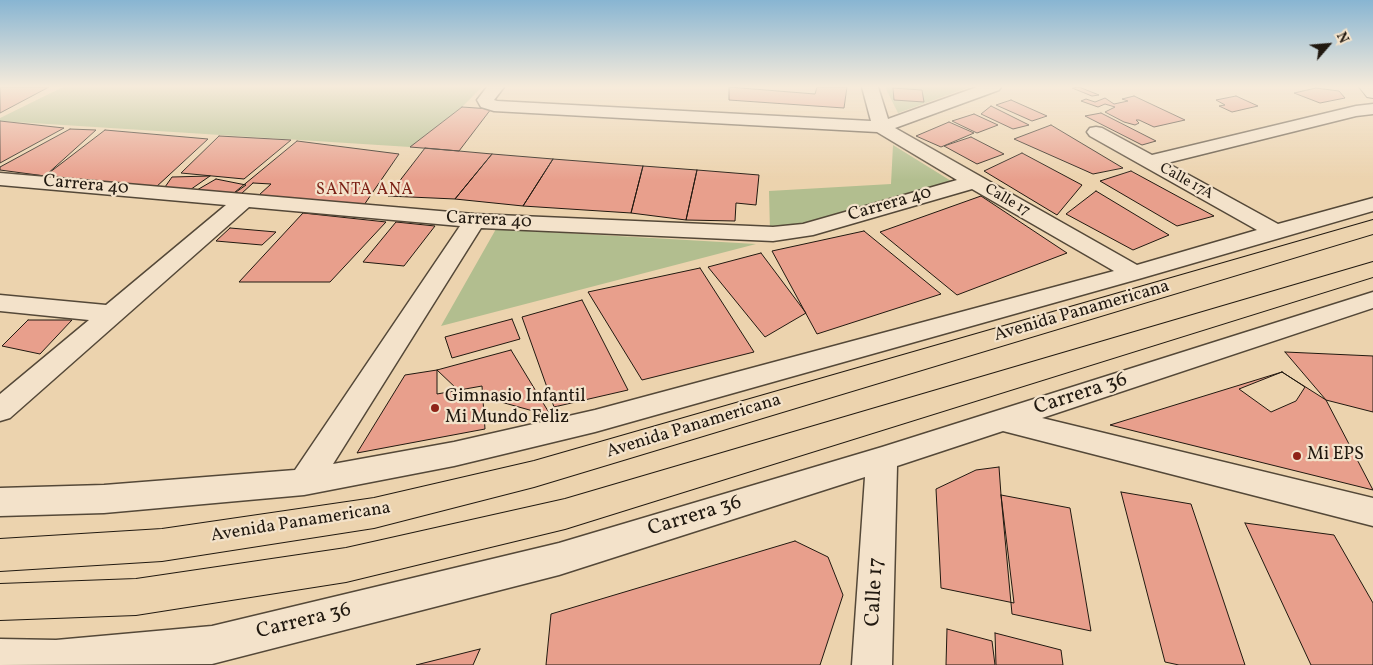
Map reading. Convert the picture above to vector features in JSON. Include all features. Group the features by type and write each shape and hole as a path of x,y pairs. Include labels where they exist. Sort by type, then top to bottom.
{"main road":[{"name":"Avenida Panamericana","path":"0,555 162,545 374,513 534,474 1373,227"},
{"path":"0,602 136,597 337,567 565,514 1373,269"}],"street":[{"path":"720,118 881,127 906,118"},
{"path":"879,118 881,127"},
{"path":"1149,162 1327,118"},
{"name":"Calle 17","path":"881,127 973,182 1134,273"},
{"name":"Calle 17A","path":"1096,132 1276,232"},
{"name":"Carrera 40","path":"0,179 474,221 773,234 805,230 973,182"},
{"path":"0,410 243,202"},
{"path":"0,502 104,500 304,482 454,454 595,421 1134,273 1373,204"},
{"path":"304,482 474,221"},
{"name":"Carrera 36","path":"0,658 56,659 204,655 559,559 1002,420 1373,300"},
{"path":"0,303 112,314"},
{"path":"1002,420 1373,512"},
{"name":"Calle 17","path":"872,665 882,458"}],"green space":[{"path":"0,118 448,118 410,147 0,121"},
{"path":"893,145 956,184 770,232 769,191 891,184"},
{"path":"496,229 756,244 441,326"}],"building":[{"path":"448,118 484,118 459,151 410,147"},
{"path":"961,118 983,118 998,125 977,133 952,121"},
{"path":"990,118 1015,118 1029,125 1013,129"},
{"path":"1025,118 1041,118 1032,121"},
{"path":"1089,118 1111,118 1156,141 1142,145"},
{"path":"1116,118 1181,118 1185,120 1154,127 1139,120 1136,120 1139,123 1135,125"},
{"path":"0,121 64,128 0,163"},
{"path":"949,122 974,133 941,147 916,136"},
{"path":"1051,125 1123,168 1093,174 1014,139"},
{"path":"70,129 96,130 45,176 0,170 0,167"},
{"path":"105,130 208,139 155,188 45,176"},
{"path":"219,136 291,140 244,179 181,173"},
{"path":"971,137 1004,154 977,164 944,146"},
{"path":"297,141 399,154 364,205 229,197"},
{"path":"425,148 492,154 455,199 388,196"},
{"path":"1022,153 1082,185 1057,215 984,171"},
{"path":"492,154 553,159 523,206 455,199"},
{"path":"553,159 643,166 631,213 523,206"},
{"path":"643,166 697,170 686,220 631,213"},
{"path":"697,170 759,175 756,205 736,203 735,221 686,220"},
{"path":"1131,171 1214,216 1177,226 1100,181"},
{"path":"210,176 187,192 165,187 172,177"},
{"path":"216,179 246,185 229,197 197,190"},
{"path":"253,183 271,184 259,195 241,194"},
{"path":"1096,191 1169,235 1133,250 1066,214"},
{"path":"981,196 1067,253 957,295 880,232"},
{"path":"303,213 386,222 330,282 239,282"},
{"path":"396,222 435,226 404,266 363,262"},
{"path":"230,228 276,232 262,245 216,241"},
{"path":"864,231 941,294 817,334 772,251"},
{"path":"761,253 806,313 765,337 708,267"},
{"path":"700,268 754,352 642,380 588,292"},
{"path":"582,300 628,390 554,407 522,317"},
{"path":"512,319 520,339 452,358 445,337"},
{"path":"28,320 72,320 40,354 2,346"},
{"path":"511,350 551,416 458,390 437,370"},
{"path":"1285,352 1373,356 1373,412 1326,400"},
{"path":"437,370 437,394 482,386 485,429 357,453 405,375"},
{"path":"1282,372 1305,387 1296,401 1271,412 1239,389"},
{"name":"Mi EPS","path":"1282,372 1326,400 1373,490 1110,425"},
{"path":"999,467 1014,603 941,588 936,489 976,470"},
{"path":"1121,492 1191,504 1245,665 1179,665 1165,662"},
{"path":"1001,495 1070,508 1091,631 1012,614"},
{"path":"1245,523 1334,535 1373,603 1373,665 1311,665"},
{"path":"795,541 828,557 843,595 820,665 546,665 551,614"},
{"path":"947,629 992,641 995,665 946,665"},
{"path":"995,633 1061,650 1063,665 996,665"},
{"path":"480,649 473,665 416,665"}],"place":[{"name":"Gimnasio Infantil Mi Mundo Feliz","path":"435,408"},
{"name":"Mi EPS","path":"1297,456"}],"district":[{"name":"SANTA ANA","path":"365,191"}]}
